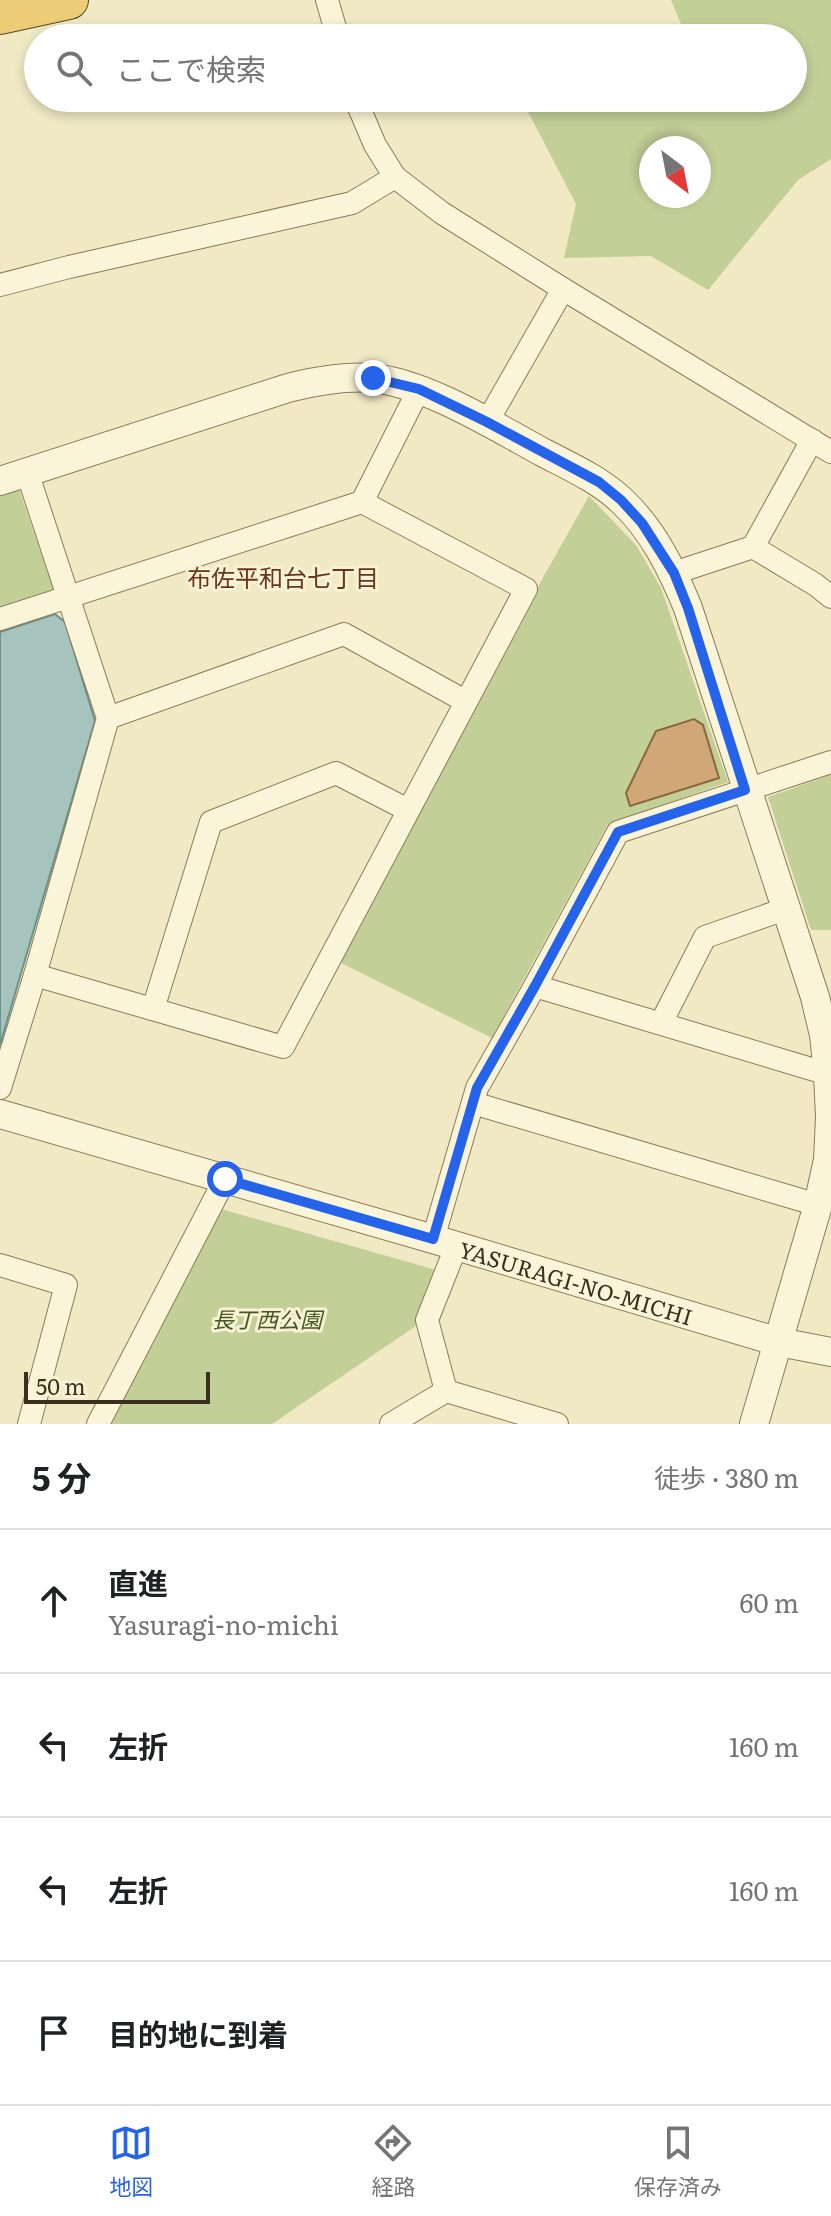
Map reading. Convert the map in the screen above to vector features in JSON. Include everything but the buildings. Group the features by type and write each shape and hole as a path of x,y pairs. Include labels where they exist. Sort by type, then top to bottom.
{"highway":[{"path":"0,15 69,0"}],"street":[{"path":"327,0 334,24"},
{"path":"361,112 375,145 395,177 442,213 831,452"},
{"path":"0,285 352,203 395,177"},
{"path":"487,422 563,289"},
{"path":"0,481 288,388 328,379 373,378 419,389 599,482 642,523 674,573 688,608 815,997 824,1035 830,1117 828,1160 818,1205 754,1424"},
{"path":"0,619 362,502 419,389"},
{"path":"674,573 753,547 812,440"},
{"path":"0,1088 108,718 27,472"},
{"path":"35,975 283,1047 526,589 362,502"},
{"path":"753,547 831,597"},
{"path":"108,718 344,634 465,701"},
{"path":"446,1391 427,1320 477,1088 618,832 831,762"},
{"path":"153,1009 211,822 336,773 408,810"},
{"path":"661,1023 705,937 785,909"},
{"path":"535,986 828,1074"},
{"path":"473,1103 818,1205"},
{"name":"YASURAGI-NO-MICHI","path":"0,1114 779,1342 831,1352"},
{"path":"98,1424 225,1179"},
{"path":"0,1265 66,1285 29,1424"},
{"path":"391,1424 446,1391 557,1424"}],"green space":[{"path":"671,0 831,0 831,159 798,180 708,290 651,256 564,258 576,204 528,112 807,112 807,24 681,24"},
{"path":"19,489 55,594 0,611 0,495"},
{"path":"589,496 636,545 661,588 728,782 608,824 492,1038 337,961"},
{"path":"831,775 831,930 811,930 768,797"},
{"name":"長丁西公園","path":"221,1209 440,1271 420,1323 272,1424 111,1424"}],"water":[{"path":"55,614 65,622 95,721 0,1045 0,632"}],"district":[{"name":"布佐平和台七丁目","path":"283,576"}],"route":[{"path":"225,1179 433,1239 477,1088 618,832 745,790 688,608 674,573 642,523 599,482 419,389 373,378"}]}
